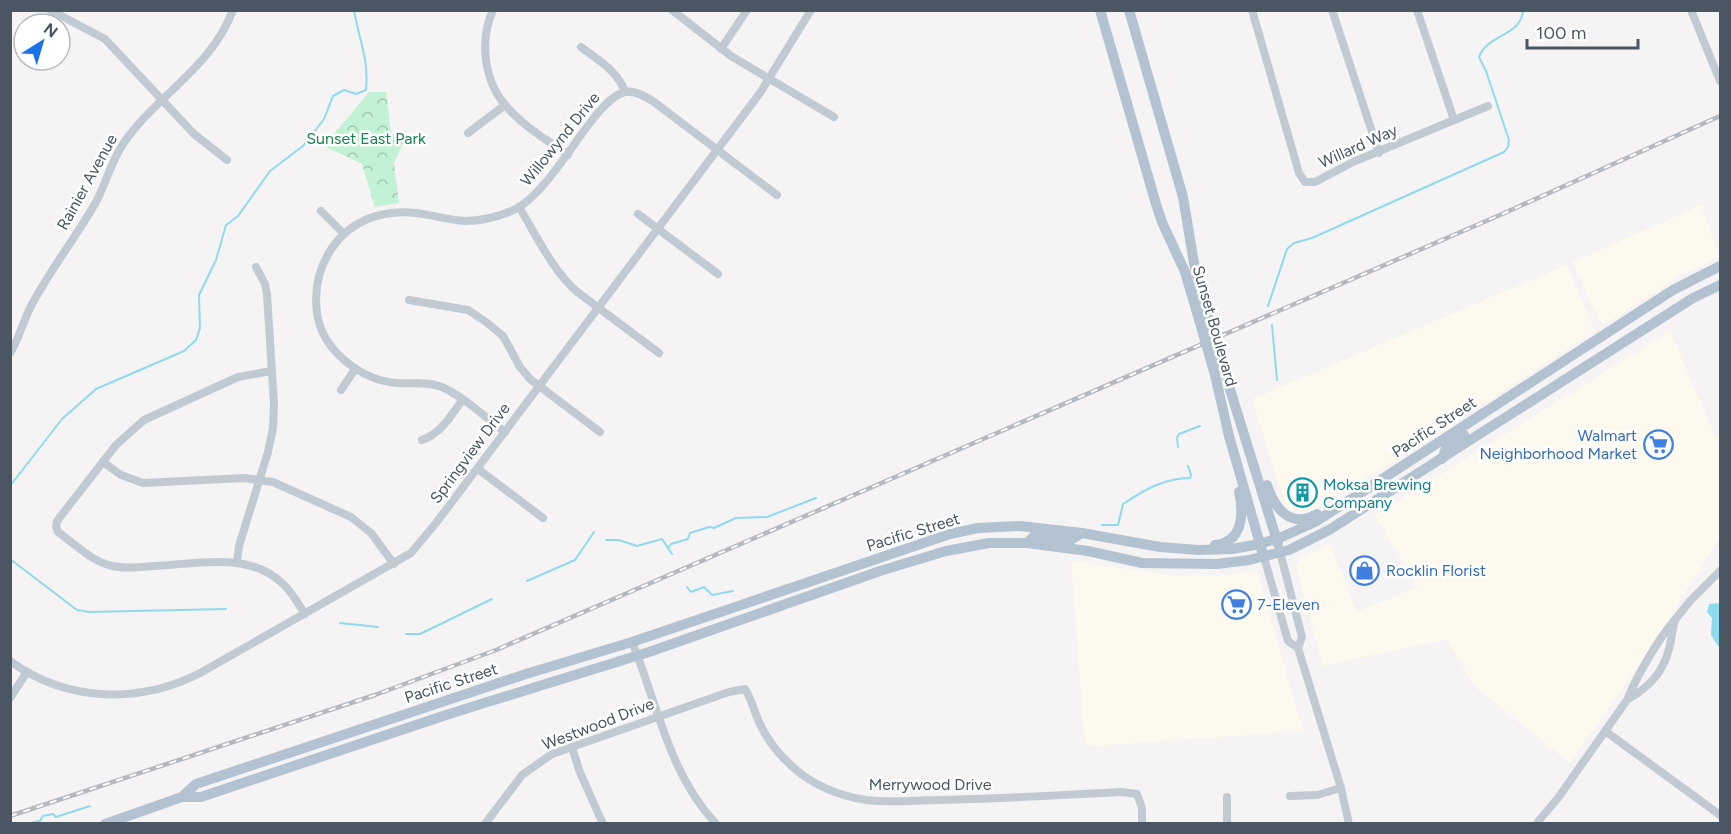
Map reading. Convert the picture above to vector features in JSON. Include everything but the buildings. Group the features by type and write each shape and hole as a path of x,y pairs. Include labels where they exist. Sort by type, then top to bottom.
{"main road":[{"name":"Sunset Boulevard","path":"1100,10 1156,204 1200,307 1219,373 1255,467 1280,552"},
{"name":"Sunset Boulevard","path":"1129,10 1183,197 1200,307"},
{"name":"Pacific Street","path":"182,797 196,784 526,674 632,642 917,544 964,532 993,527 1020,526 1082,533 1144,545 1198,550 1232,549 1276,539 1308,525 1357,495 1673,290 1720,266"},
{"name":"Pacific Street","path":"105,823 182,797 201,797 638,656 880,571 967,546 989,543 1027,543 1088,551 1142,563 1217,564 1280,552 1329,530 1693,298 1720,285"},
{"name":"Sunset Boulevard","path":"1219,373 1229,436 1264,556"},
{"path":"1442,459 1447,446 1476,426 1481,415"},
{"path":"1255,467 1265,478 1275,504 1281,511 1293,518 1305,519 1344,496 1357,495"},
{"path":"1198,550 1230,540 1241,525 1242,503 1238,488 1240,471"},
{"path":"964,532 967,546"},
{"path":"1027,543 1035,535 1069,541 1082,533"},
{"path":"876,559 880,571"},
{"path":"466,695 475,698 491,694 497,700 502,690 523,683 526,674"},
{"path":"349,733 357,735 377,731 382,737"},
{"path":"238,770 246,773 261,769 270,774 274,764 297,756 299,750"}],"street":[{"path":"50,10 105,39 194,134 227,160"},
{"name":"Rainier Avenue","path":"11,354 40,289 96,201 119,151 140,123 208,55 233,10"},
{"path":"493,10 485,37 487,66 494,86 505,105 522,122 568,155"},
{"path":"672,10 722,50 834,117"},
{"path":"722,50 747,10"},
{"name":"Springview Drive","path":"10,661 53,684 81,692 119,695 149,692 176,685 411,553 427,536 478,469 717,150 769,78 812,10"},
{"name":"Willard Way","path":"1252,10 1299,173 1305,182 1315,182 1353,162 1488,106"},
{"path":"1332,10 1379,153"},
{"path":"1417,10 1454,120"},
{"path":"1691,10 1720,80 1720,90"},
{"path":"581,47 619,77 625,92"},
{"name":"Willowynd Drive","path":"505,432 452,393 431,384 385,381 355,369 338,354 326,337 317,313 317,287 321,268 328,253 344,234 366,219 391,212 476,221 519,207 540,191 607,102 625,92 645,96 777,195"},
{"path":"468,132 505,105"},
{"path":"519,207 564,280 658,353"},
{"path":"321,211 344,234"},
{"path":"638,214 718,274"},
{"path":"237,562 239,546 273,429 274,404 267,294 265,284 256,267"},
{"path":"409,300 468,310 486,322 503,336 520,367 539,387 600,432"},
{"path":"341,390 355,369"},
{"path":"271,371 238,377 153,415 124,435 57,521 58,532 88,555 112,566 134,568 237,562 258,567 277,578 293,595 305,614"},
{"path":"422,440 441,428 462,400"},
{"path":"103,462 121,475 143,483 244,478 273,482 351,517 371,533 394,564"},
{"path":"478,469 543,518"},
{"name":"Sunset Boulevard","path":"1280,552 1302,637 1298,648 1341,788 1349,824"},
{"name":"Sunset Boulevard","path":"1264,556 1288,641 1298,648"},
{"path":"1536,824 1558,798 1627,700 1666,630 1720,570"},
{"path":"1627,700 1645,689 1661,670 1668,653 1675,620"},
{"path":"632,642 678,771 716,824"},
{"path":"10,698 27,672"},
{"name":"Westwood Drive","path":"485,824 522,775 552,754 729,692 745,689"},
{"name":"Merrywood Drive","path":"745,689 765,732 782,756 810,780 829,790 866,800 894,801 1122,792 1137,794 1142,808 1142,824"},
{"path":"1605,731 1720,815"},
{"path":"572,747 579,770 603,824"},
{"path":"1290,796 1317,795 1341,788"},
{"path":"1227,797 1227,824"}],"shaded area":[{"path":"1701,205 1720,257 1682,274 1602,327 1573,262"},
{"path":"1567,265 1595,331 1428,440 1315,509 1303,512 1290,510 1285,505 1252,399"},
{"path":"1670,331 1720,447 1720,537 1648,652 1570,763 1474,686 1447,639 1323,666 1296,567 1299,559 1330,544 1357,612 1418,587 1375,515"},
{"path":"1071,561 1176,576 1224,575 1253,571 1258,574 1303,731 1092,746 1087,744 1084,735"}],"green space":[{"name":"Sunset East Park","path":"369,92 386,92 391,133 405,139 394,163 399,203 375,207 362,164 324,146"}],"water":[{"path":"1720,603 1720,649 1711,635 1712,618 1707,612 1709,604"}],"waterway":[{"path":"10,486 62,419 96,389 184,351 196,340 200,328 199,295 216,260 226,225 238,216 270,171 303,146 324,119 333,96 344,90 356,94 366,90 365,59 354,10"},
{"path":"1268,306 1287,249 1294,243 1312,238 1504,152 1509,140 1486,71 1479,57 1489,44 1517,25 1523,10"},
{"path":"1272,325 1277,380"},
{"path":"1178,447 1179,434 1200,426"},
{"path":"1102,525 1118,525 1123,504 1147,490 1172,480 1190,478 1188,466"},
{"path":"668,548 671,544 688,539 690,533 709,527 714,528 736,518 767,517 816,498"},
{"path":"527,581 575,560 594,532"},
{"path":"606,540 619,540 637,546 662,539 672,554"},
{"path":"10,559 77,610 89,612 226,609"},
{"path":"687,587 691,592 704,587 712,595 733,591"},
{"path":"406,634 420,634 492,599"},
{"path":"340,623 378,627"},
{"path":"25,824 40,821 43,816 53,814 56,817 90,806"}],"railway":[{"path":"10,816 375,695 496,650 1500,215 1720,116"}],"place":[{"name":"Walmart Neighborhood Market","path":"1658,444"},
{"name":"Moksa Brewing Company","path":"1302,493"},
{"name":"Rocklin Florist","path":"1365,570"},
{"name":"7-Eleven","path":"1236,604"}]}
